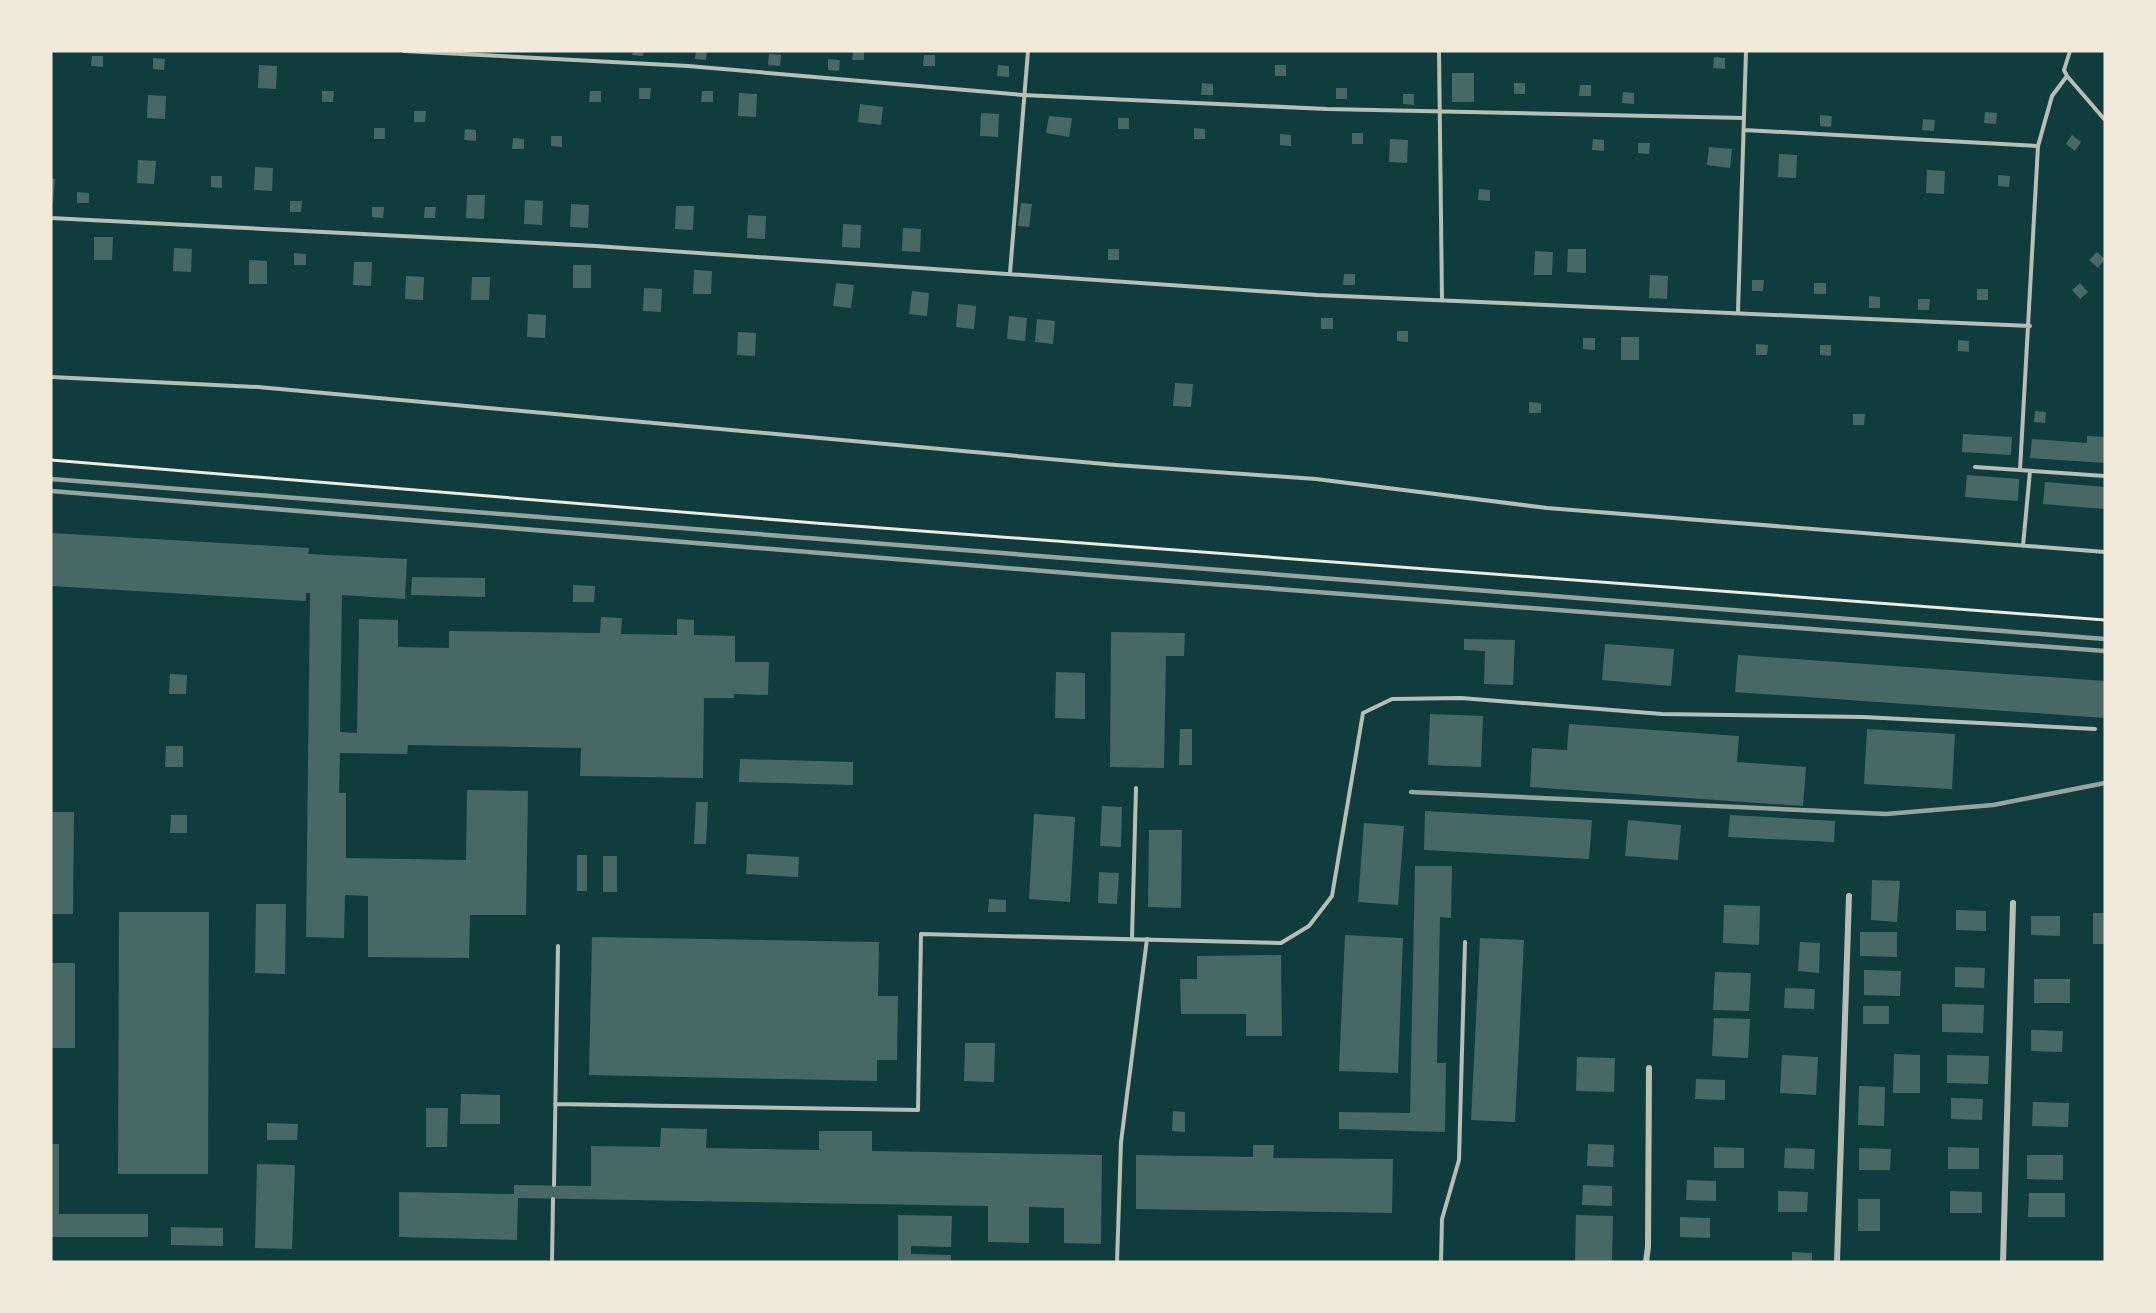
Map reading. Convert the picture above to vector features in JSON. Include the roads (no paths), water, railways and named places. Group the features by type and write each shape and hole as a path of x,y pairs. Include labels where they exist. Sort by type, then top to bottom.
{"street":[{"path":"1837,1262 1849,896"},
{"path":"2003,1262 2013,903"},
{"path":"1646,1262 1649,1068"}],"lane":[{"path":"404,51 688,66 1023,94 1315,109 1744,118"},
{"path":"1010,273 1028,51"},
{"path":"1439,51 1442,300"},
{"path":"1738,312 1746,51"},
{"path":"2070,51 2064,70 2067,76 2105,120"},
{"path":"2020,470 2030,326 2038,146 2052,96 2067,76"},
{"path":"1744,130 2038,146"},
{"path":"51,218 596,246 1317,295 2030,326"},
{"path":"51,377 258,387 1116,465 1316,479 1546,508 2105,552"},
{"path":"1974,467 2105,476"},
{"path":"2023,546 2030,471"},
{"path":"555,1104 918,1110 921,934 1281,943 1309,926 1332,896 1363,713 1392,699 1461,698 1662,714 1863,717 2096,729"},
{"path":"1132,938 1136,788"},
{"path":"1117,1262 1121,1142 1147,939"},
{"path":"1441,1262 1442,1219 1459,1160 1465,942"},
{"path":"554,1185 558,946"},
{"path":"552,1262 553,1199"}],"railway":[{"path":"51,479 2105,639"},
{"path":"51,491 1117,577 2105,651"},
{"path":"1411,792 1886,814 1993,805 2105,783"}]}
